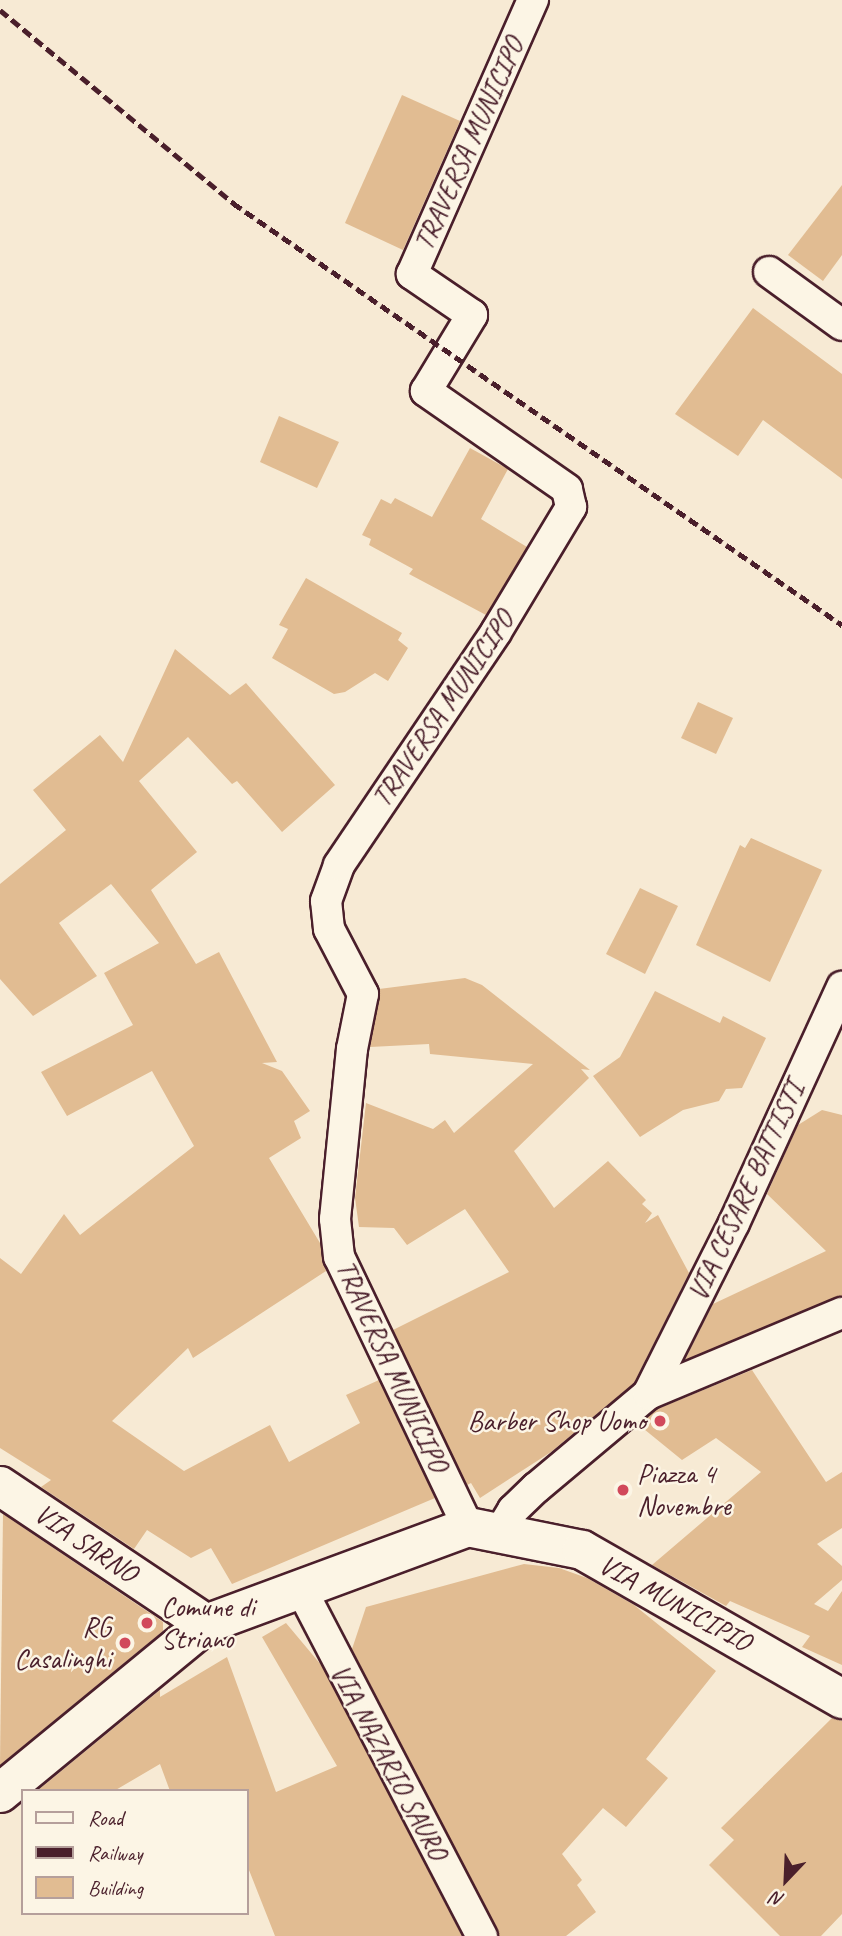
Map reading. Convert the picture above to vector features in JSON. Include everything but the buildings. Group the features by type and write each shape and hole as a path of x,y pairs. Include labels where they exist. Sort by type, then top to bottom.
{"main road":[{"name":"VIA SARNO","path":"0,1486 206,1623"},
{"path":"0,1793 206,1623 300,1587 483,1531"},
{"name":"VIA MUNICIPIO","path":"483,1531 582,1550 842,1699"}],"street":[{"name":"TRAVERSA MUNICIPO","path":"483,1531 339,1256 335,1219 352,1049 363,994 329,929 326,901 339,865 496,632 571,508 566,489 426,391 472,315 412,274 533,0"},
{"path":"769,272 842,325"},
{"name":"VIA CESARE BATTISTI","path":"648,1394 734,1223 842,987"},
{"path":"483,1531 513,1510 648,1394 842,1313"},
{"name":"VIA NAZARIO SAURO","path":"300,1587 482,1936"}],"railway":[{"path":"0,10 233,203 842,625"}],"place":[{"name":"Barber Shop Uomo","path":"660,1421"},
{"name":"Piazza 4 Novembre","path":"623,1490"},
{"name":"Comune di Striano","path":"147,1623"},
{"name":"RG Casalinghi","path":"125,1643"}]}
